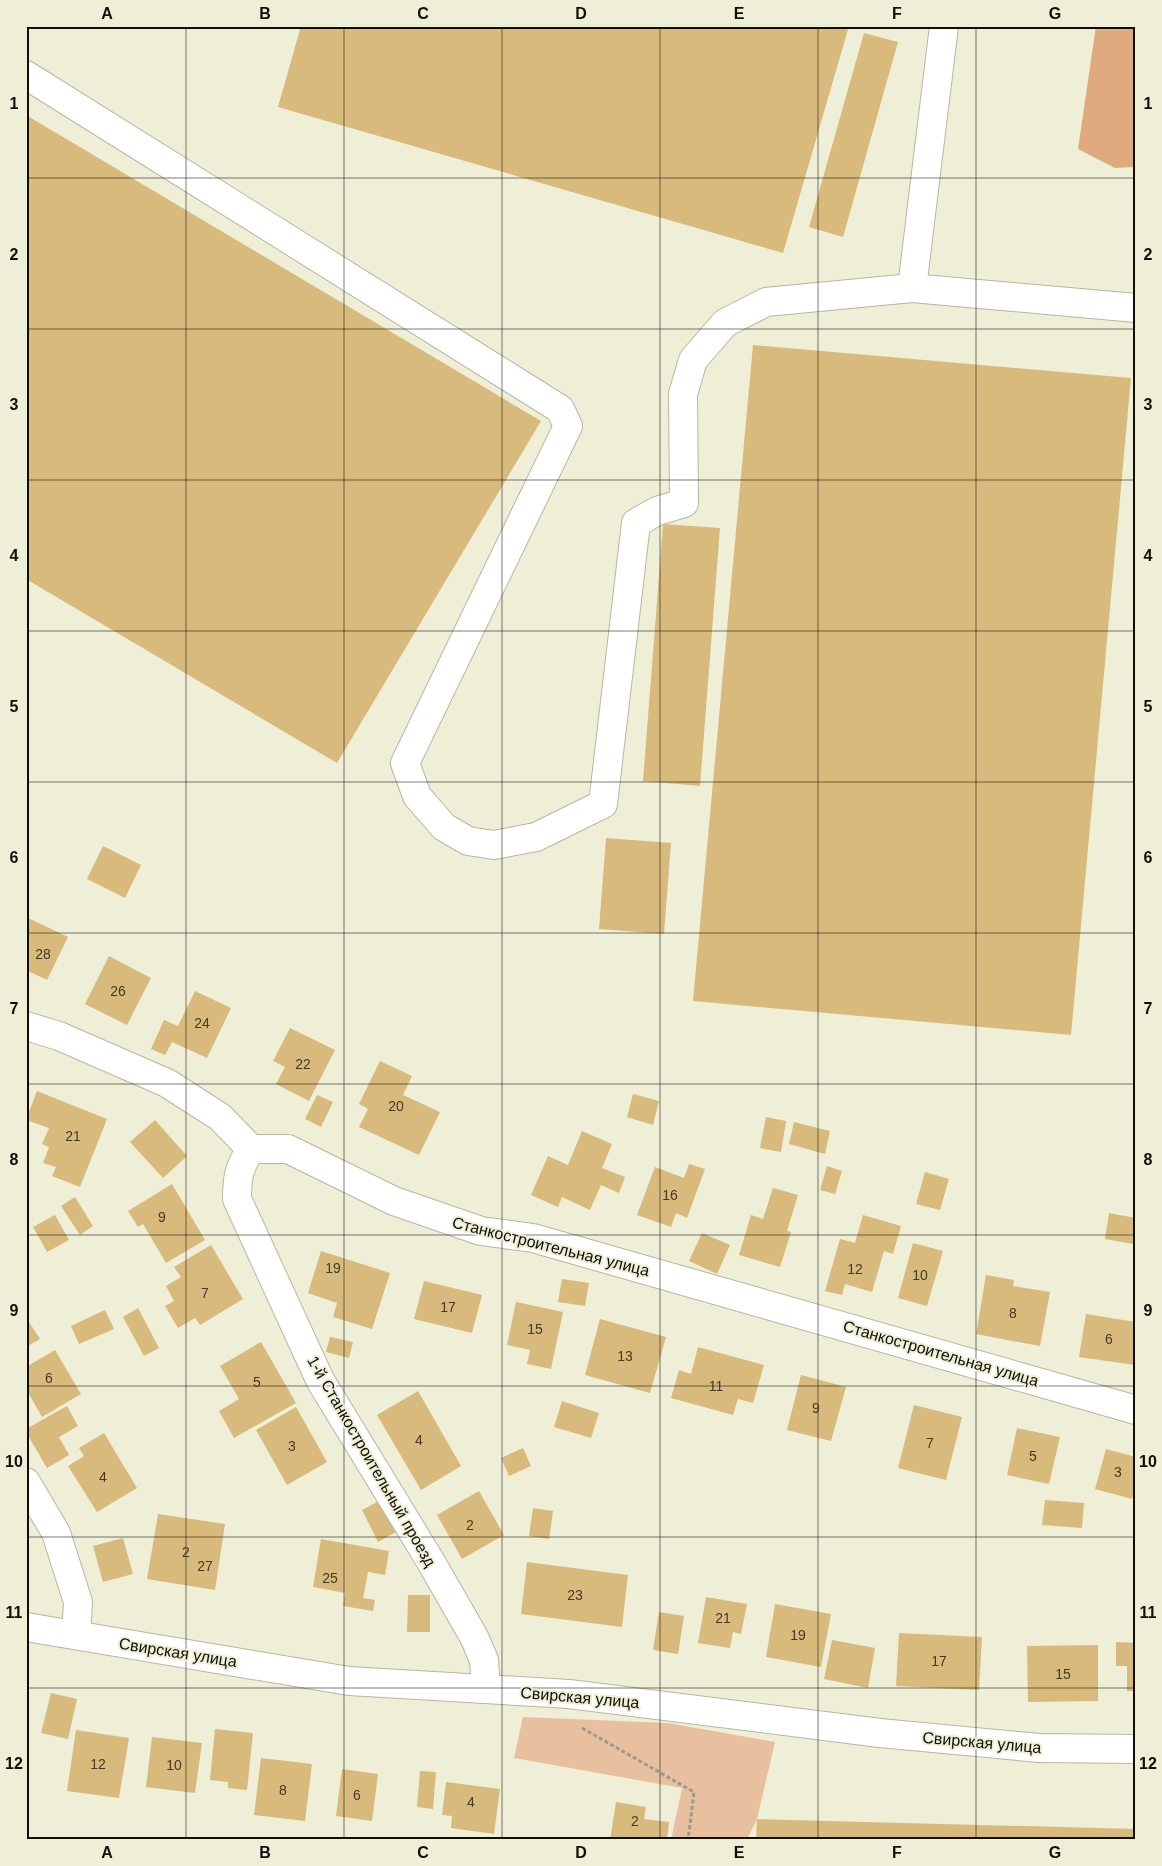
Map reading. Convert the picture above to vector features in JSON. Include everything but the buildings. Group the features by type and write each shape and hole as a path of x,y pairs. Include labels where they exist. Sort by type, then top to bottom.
{"street":[{"path":"912,288 944,26"},
{"path":"26,75 560,409 568,426 405,763 417,796 444,826 468,840 494,845 536,837 603,804 636,523 657,511 684,503 683,394 693,360 725,324 766,302 912,288 1136,308"},
{"path":"26,1026 59,1036 167,1083 220,1117 251,1149"},
{"name":"Станкостроительная улица","path":"251,1149 288,1149 394,1201 480,1232 533,1238 1136,1410"},
{"name":"1-й Станкостроительный проезд","path":"251,1149 241,1164 237,1181 237,1198 320,1380 431,1562 474,1637 484,1660 486,1690"},
{"path":"26,1482 56,1533 78,1602 76,1635"},
{"name":"Свирская улица","path":"26,1627 349,1681 569,1694 880,1733 1030,1747 1136,1749"}],"path":[{"path":"569,1694 572,1723 694,1792 688,1840"}],"shaded area":[{"path":"1096,26 1136,26 1136,146 1133,167 1115,168 1078,149"},
{"path":"523,1717 668,1723 775,1742 757,1819 747,1840 671,1840 682,1788 514,1758"}]}
